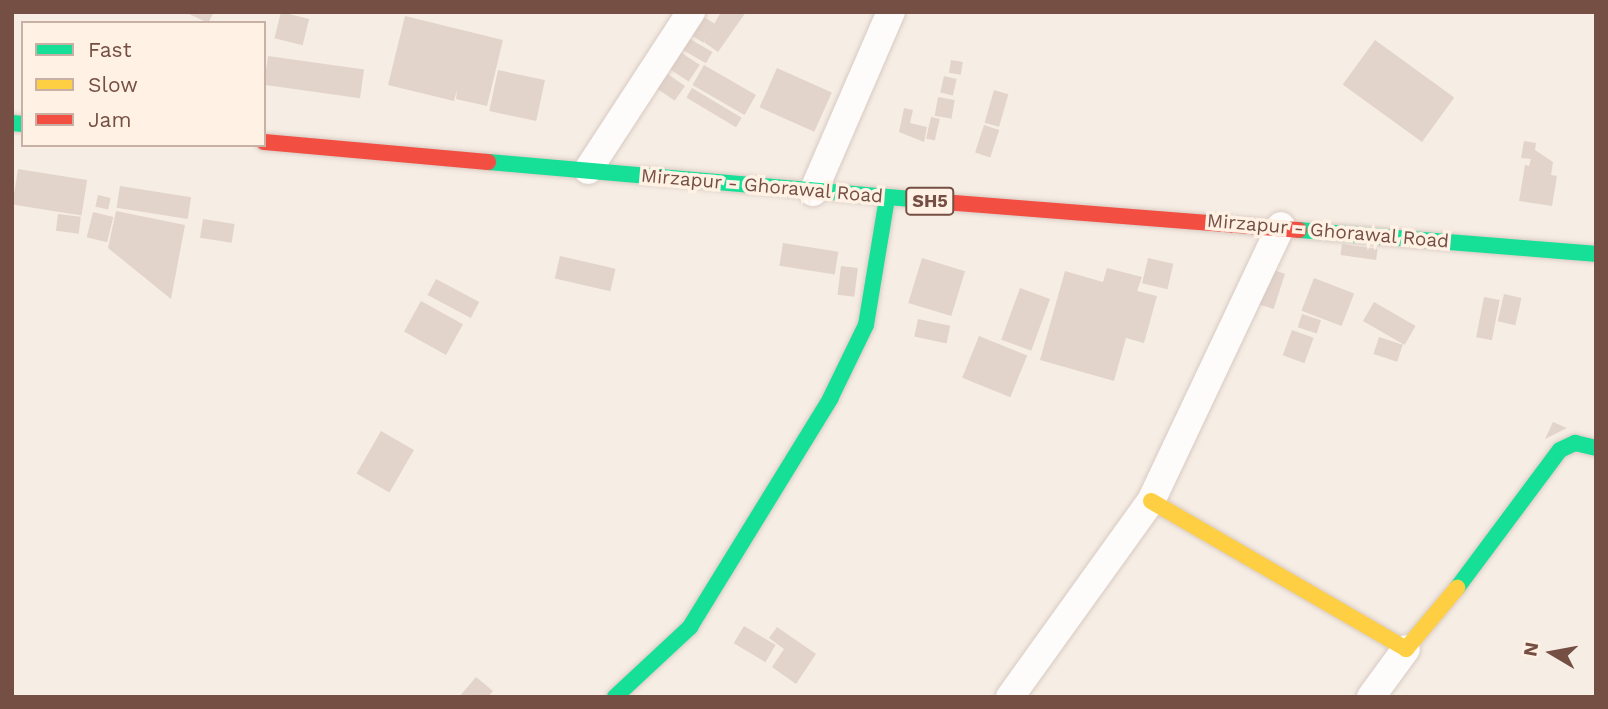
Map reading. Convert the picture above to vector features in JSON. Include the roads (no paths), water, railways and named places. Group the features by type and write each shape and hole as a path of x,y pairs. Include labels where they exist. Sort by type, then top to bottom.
{"main road":[{"name":"Mirzapur - Ghorawal Road","path":"266,142 813,192 1281,226 1596,254"},
{"path":"615,697 690,627 830,399 866,325 887,198"},
{"path":"1151,501 1406,649 1560,450 1575,443 1596,449"}],"street":[{"path":"588,170 691,12"},
{"path":"813,192 891,12"},
{"path":"1010,697 1151,501 1281,226"},
{"path":"1371,697 1406,649"}]}
